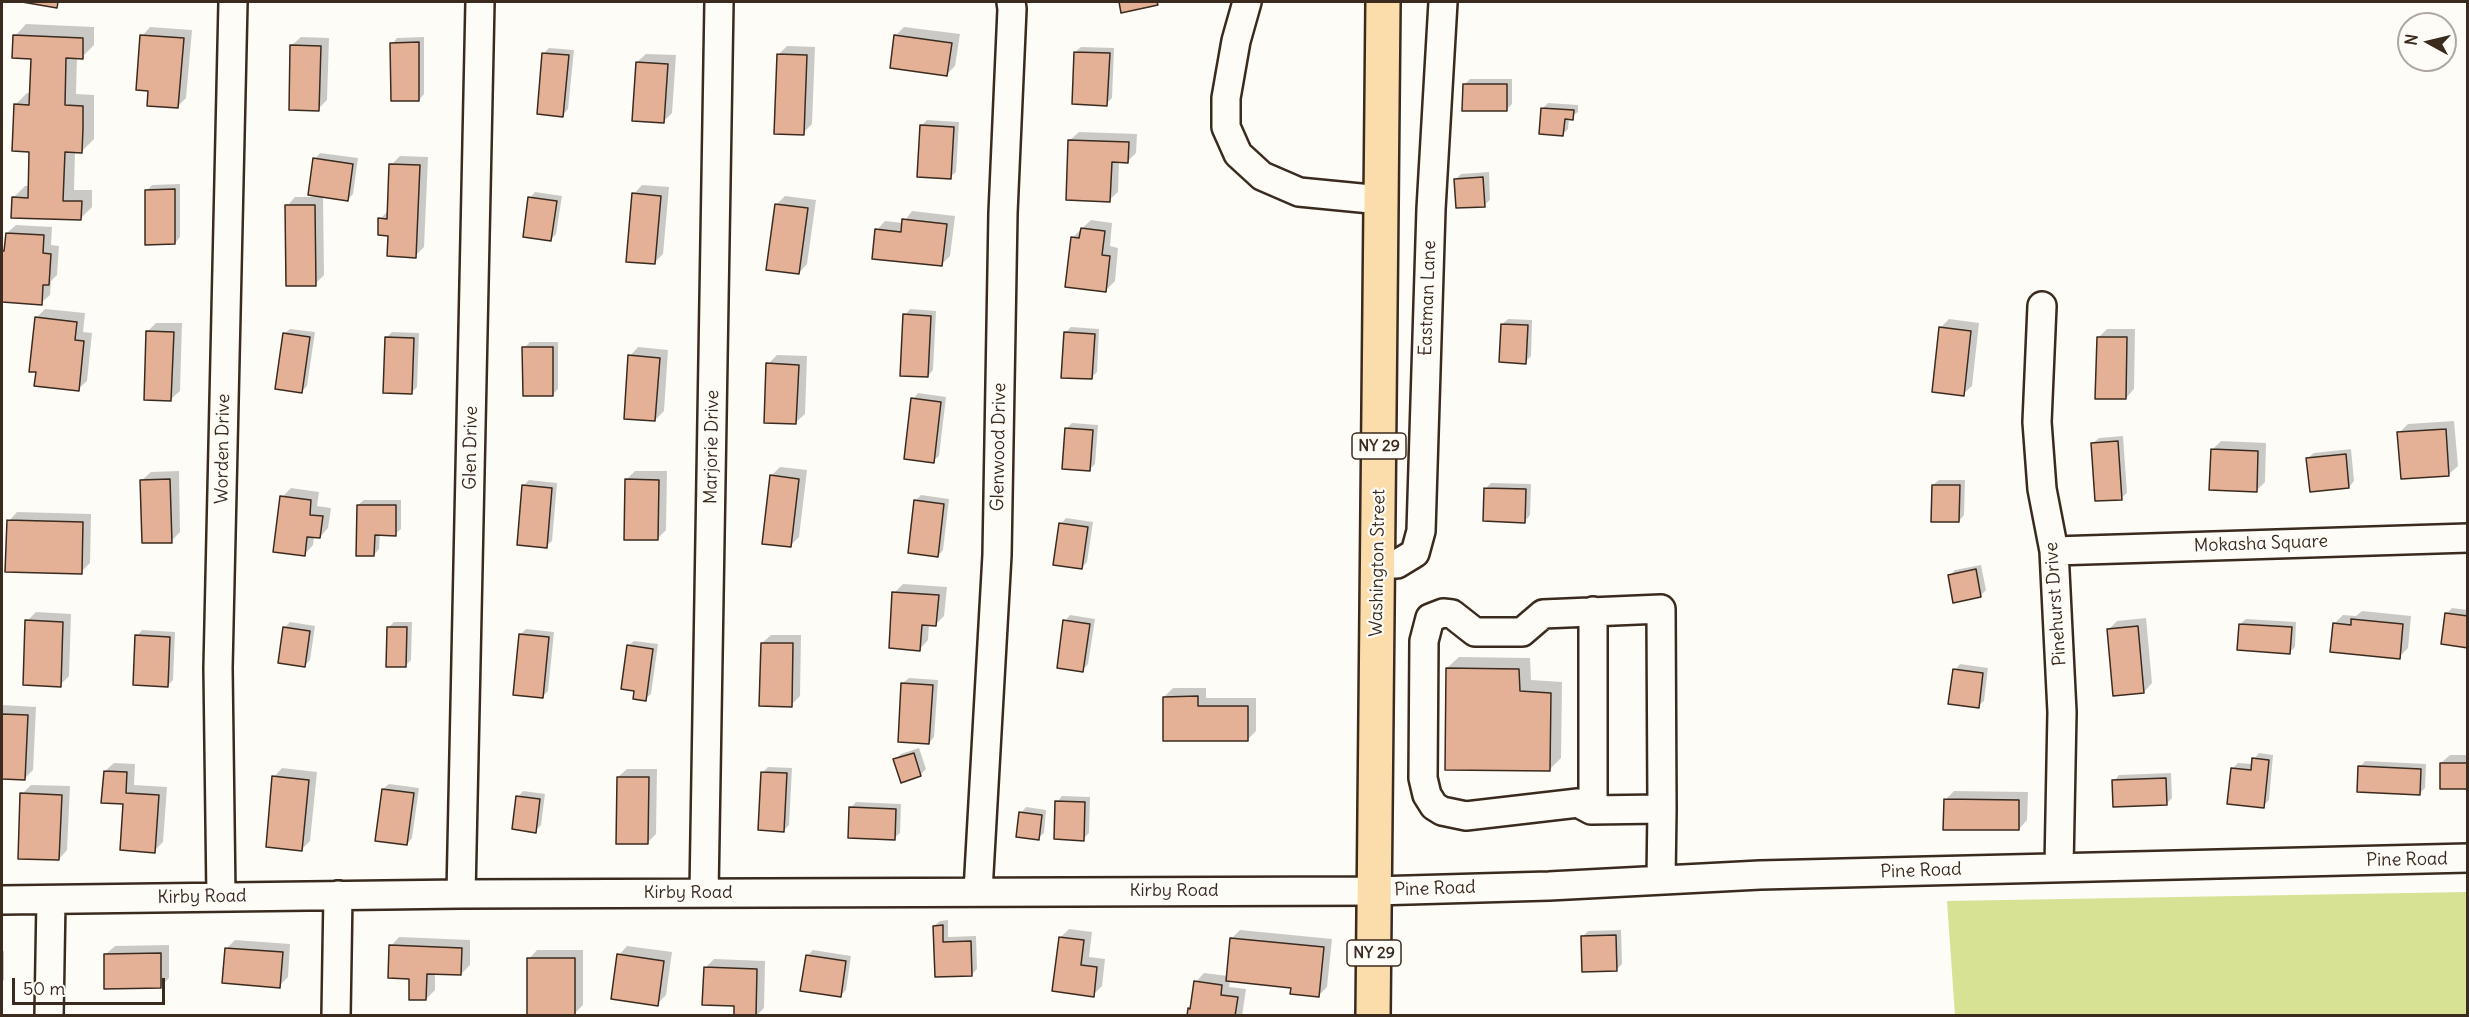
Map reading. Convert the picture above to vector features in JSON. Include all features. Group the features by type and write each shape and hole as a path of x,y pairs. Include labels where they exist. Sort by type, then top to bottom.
{"highway":[{"name":"Washington Street","path":"1373,1016 1383,2"}],"street":[{"name":"Worden Drive","path":"221,897 218,668 232,2"},
{"name":"Glen Drive","path":"461,894 480,2"},
{"name":"Marjorie Drive","path":"704,893 718,2"},
{"name":"Glenwood Drive","path":"978,891 997,555 1003,213 1011,2"},
{"path":"1247,2 1236,41 1226,98 1226,127 1238,154 1262,176 1299,192 1381,200"},
{"name":"Eastman Lane","path":"1378,564 1397,564 1415,554 1421,531 1429,257 1443,2"},
{"name":"Pinehurst Drive","path":"2042,306 2037,422 2042,489 2055,551 2062,712 2059,867"},
{"name":"Mokasha Square","path":"2055,551 2468,537"},
{"path":"1661,880 1662,809 1661,609 1543,614 1522,632 1475,632 1452,614 1443,612 1430,618 1424,641 1423,777 1427,795 1434,806 1467,816 1578,803 1593,810 1662,809"},
{"path":"1593,611 1593,810"},
{"name":"Pine Road","path":"1374,891 2059,867 2468,858"},
{"name":"Kirby Road","path":"2,900 461,894 1374,891"},
{"path":"336,1016 338,895"},
{"path":"49,1016 51,900"}],"green space":[{"path":"2467,892 2467,1015 1955,1015 1947,901"}],"building":[{"path":"22,2 58,2 57,8"},
{"path":"1119,2 1157,2 1158,5 1121,13"},
{"path":"13,35 83,38 83,59 66,58 65,105 83,106 83,128 82,153 65,152 63,201 82,201 81,220 11,218 12,197 28,198 29,152 12,151 14,104 29,105 31,59 12,58"},
{"path":"140,35 184,38 178,108 147,106 148,91 136,90"},
{"path":"894,35 952,43 947,76 890,68"},
{"path":"419,42 419,101 391,101 390,43"},
{"path":"290,45 321,46 319,111 289,110"},
{"path":"1074,52 1110,53 1107,106 1072,104"},
{"path":"542,53 569,55 563,117 537,114"},
{"path":"777,54 807,55 804,135 774,134"},
{"path":"636,62 668,64 664,123 632,121"},
{"path":"1463,84 1507,84 1507,111 1462,111"},
{"path":"1541,108 1574,110 1573,120 1565,119 1563,136 1539,134"},
{"path":"920,125 954,127 951,179 917,177"},
{"path":"1068,140 1129,142 1128,163 1112,162 1110,202 1066,200"},
{"path":"313,158 353,164 348,201 308,195"},
{"path":"389,164 420,165 416,258 387,256 388,236 378,235 378,218 387,219"},
{"path":"1483,177 1485,207 1456,208 1454,179"},
{"path":"175,189 175,244 145,245 145,190"},
{"path":"632,193 661,196 655,264 626,262"},
{"path":"528,197 557,201 551,241 523,237"},
{"path":"775,204 808,208 799,274 766,270"},
{"path":"285,205 315,205 316,286 286,286"},
{"path":"902,219 947,224 942,266 872,259 875,229 901,232"},
{"path":"1081,228 1105,231 1102,255 1110,256 1106,292 1065,287 1071,237 1079,238"},
{"path":"6,233 44,235 43,253 51,254 49,285 43,285 42,305 2,302 2,251 4,251"},
{"path":"903,314 931,316 928,377 900,376"},
{"path":"35,317 77,322 75,340 84,341 79,391 34,386 36,372 29,372"},
{"path":"1501,324 1528,325 1526,364 1499,362"},
{"path":"1939,327 1971,331 1964,396 1932,392"},
{"path":"146,331 174,332 171,401 144,400"},
{"path":"1064,332 1095,334 1092,379 1061,378"},
{"path":"283,333 310,337 302,393 275,389"},
{"path":"385,337 414,338 412,394 383,393"},
{"path":"2097,337 2127,337 2126,399 2095,399"},
{"path":"522,347 553,347 553,396 523,396"},
{"path":"628,355 660,358 655,421 624,419"},
{"path":"766,363 799,365 796,424 764,423"},
{"path":"911,398 941,402 934,463 904,459"},
{"path":"1065,428 1093,430 1090,471 1062,469"},
{"path":"2446,429 2449,476 2401,479 2397,432"},
{"path":"2118,441 2122,500 2095,501 2091,443"},
{"path":"2211,449 2258,451 2257,492 2209,490"},
{"path":"2346,454 2349,488 2310,492 2306,458"},
{"path":"770,475 799,479 791,547 762,544"},
{"path":"170,479 172,543 142,543 140,480"},
{"path":"625,479 659,480 658,540 624,540"},
{"path":"522,485 552,488 547,548 517,545"},
{"path":"1932,485 1960,485 1959,522 1931,522"},
{"path":"1484,488 1526,489 1525,523 1483,521"},
{"path":"280,496 311,500 310,515 323,516 320,538 307,537 305,556 273,552"},
{"path":"914,500 944,504 938,557 908,553"},
{"path":"357,505 396,505 396,536 375,535 374,556 356,556"},
{"path":"7,520 83,522 82,574 5,572"},
{"path":"1059,523 1088,527 1082,569 1053,565"},
{"path":"1976,569 1981,597 1953,603 1948,575"},
{"path":"892,592 939,595 936,626 922,625 920,651 889,648"},
{"path":"2445,613 2468,616 2468,648 2441,644"},
{"path":"2351,619 2403,624 2400,659 2330,652 2333,623 2351,625"},
{"path":"25,620 63,622 61,687 23,685"},
{"path":"1063,620 1090,624 1083,672 1057,668"},
{"path":"2239,624 2292,627 2290,654 2237,650"},
{"path":"2138,626 2144,693 2113,696 2107,629"},
{"path":"283,627 310,631 305,667 278,663"},
{"path":"387,627 407,627 406,667 386,667"},
{"path":"519,634 549,637 543,698 513,695"},
{"path":"135,635 170,637 168,687 133,685"},
{"path":"761,643 793,643 792,707 759,706"},
{"path":"627,645 653,649 646,701 633,699 634,691 621,689"},
{"path":"1446,668 1519,669 1520,691 1551,693 1550,771 1445,770"},
{"path":"1953,669 1983,673 1979,708 1948,704"},
{"path":"901,683 933,685 929,744 898,742"},
{"path":"1198,696 1198,706 1248,706 1248,741 1163,741 1163,697"},
{"path":"2,714 28,715 25,780 2,779"},
{"path":"914,753 921,776 901,783 893,759"},
{"path":"2252,758 2269,760 2264,808 2227,804 2231,768 2251,770"},
{"path":"2440,763 2468,763 2468,789 2440,789"},
{"path":"2358,766 2421,769 2420,795 2357,792"},
{"path":"104,771 127,772 126,793 159,795 155,853 120,850 123,804 101,803"},
{"path":"761,772 787,773 784,832 758,830"},
{"path":"272,776 309,780 302,851 266,847"},
{"path":"617,777 649,777 648,844 616,844"},
{"path":"2166,778 2167,805 2113,807 2112,780"},
{"path":"382,789 414,793 407,845 375,841"},
{"path":"20,793 62,795 59,860 18,859"},
{"path":"516,796 540,799 536,833 512,829"},
{"path":"1944,799 2019,800 2019,830 1943,830"},
{"path":"1055,801 1085,802 1084,841 1054,839"},
{"path":"849,807 896,809 895,840 848,838"},
{"path":"1019,812 1042,815 1039,840 1016,837"},
{"path":"943,925 943,942 971,941 972,976 935,977 933,926"},
{"path":"1616,935 1617,971 1582,972 1581,936"},
{"path":"1059,937 1084,940 1081,965 1097,967 1094,997 1052,991"},
{"path":"1230,938 1324,947 1319,997 1290,994 1291,988 1226,981"},
{"path":"389,945 462,948 461,975 427,974 426,1000 409,1000 409,979 388,978"},
{"path":"225,948 283,952 280,988 222,983"},
{"path":"161,953 161,988 104,989 104,954"},
{"path":"617,954 664,961 658,1006 611,999"},
{"path":"806,955 846,961 841,997 800,991"},
{"path":"527,958 575,958 575,1015 527,1016"},
{"path":"704,967 757,969 756,1016 734,1016 734,1006 702,1005"},
{"path":"1194,981 1222,985 1221,995 1238,997 1235,1016 1187,1016"}]}
